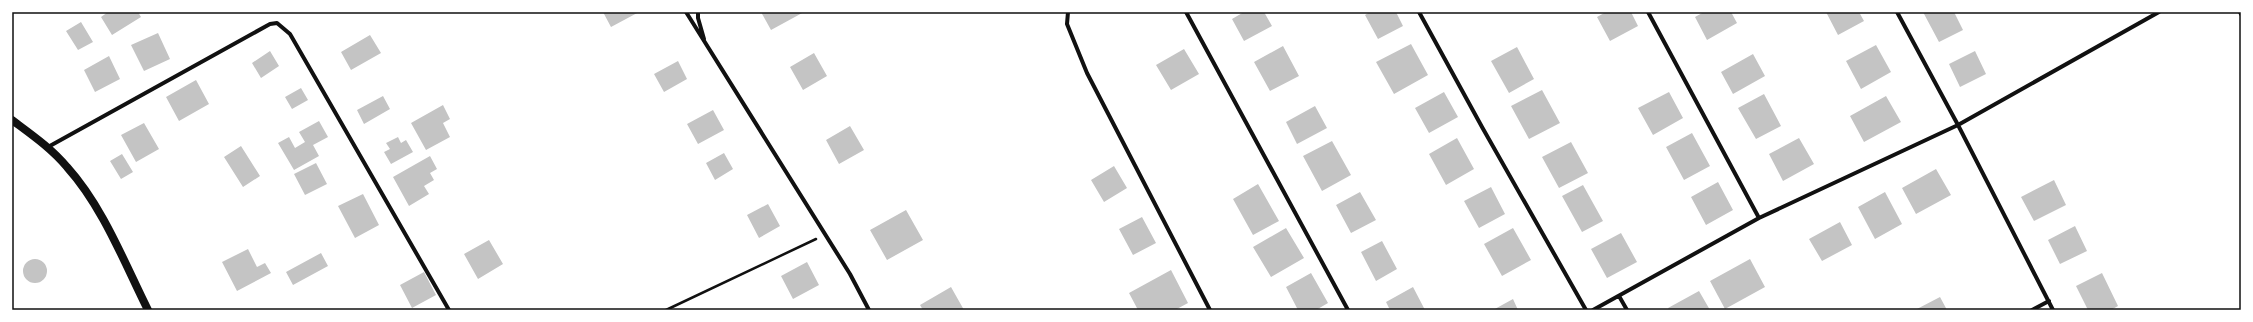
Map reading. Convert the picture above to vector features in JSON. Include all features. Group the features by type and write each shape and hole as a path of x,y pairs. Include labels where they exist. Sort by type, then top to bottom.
{"main road":[{"path":"12,120 48,146 68,168 94,204 148,310"}],"street":[{"path":"686,12 850,274 869,310"},
{"path":"698,12 698,18 707,46"},
{"path":"1068,12 1067,24 1087,73 1210,310"},
{"path":"1186,12 1348,310"},
{"path":"1420,12 1482,127 1586,310"},
{"path":"1648,12 1759,218"},
{"path":"1897,12 1958,125 2053,310"},
{"path":"1593,310 1759,218 1958,125 2158,12"},
{"path":"48,146 270,24 277,23 290,34 449,310"},
{"path":"1619,296 1627,310"},
{"path":"2032,310 2048,301"}],"path":[{"path":"666,310 825,234"}],"building":[{"path":"108,12 138,12 141,17 112,35 101,17"},
{"path":"603,12 639,12 611,27"},
{"path":"761,12 804,12 771,30"},
{"path":"1244,12 1264,12 1272,26 1244,41 1232,19"},
{"path":"1370,12 1396,12 1403,26 1378,39 1365,15"},
{"path":"1606,12 1631,12 1638,26 1610,41 1597,17"},
{"path":"1704,12 1731,12 1737,23 1707,40 1695,17"},
{"path":"1826,12 1859,12 1864,21 1838,35"},
{"path":"1923,12 1954,12 1963,30 1939,42"},
{"path":"81,22 93,42 78,50 66,31"},
{"path":"158,33 170,59 144,71 131,45"},
{"path":"370,35 381,53 351,70 341,52"},
{"path":"1411,44 1428,75 1394,94 1376,62"},
{"path":"1876,45 1891,72 1861,89 1846,61"},
{"path":"1283,46 1299,76 1270,91 1254,62"},
{"path":"1517,47 1534,79 1509,93 1491,61"},
{"path":"1184,49 1199,74 1171,90 1156,65"},
{"path":"270,51 279,66 261,78 252,63"},
{"path":"1975,51 1986,74 1960,87 1949,64"},
{"path":"814,53 827,76 803,90 790,67"},
{"path":"1753,54 1765,76 1733,94 1721,72"},
{"path":"109,56 120,79 95,92 84,70"},
{"path":"678,61 687,79 664,92 654,74"},
{"path":"196,80 209,104 179,121 166,97"},
{"path":"301,88 308,100 292,109 285,97"},
{"path":"1542,90 1560,123 1529,139 1511,106"},
{"path":"1444,92 1458,117 1429,133 1415,108"},
{"path":"1669,92 1683,118 1653,135 1638,108"},
{"path":"1764,94 1781,126 1756,139 1738,108"},
{"path":"383,96 390,109 364,124 357,110"},
{"path":"1886,96 1901,122 1864,142 1850,116"},
{"path":"443,105 450,119 443,123 450,137 426,150 411,123"},
{"path":"1315,106 1327,128 1297,144 1286,122"},
{"path":"713,110 724,130 698,144 687,124"},
{"path":"319,121 328,137 313,145 319,156 294,170 278,143 289,137 295,148 305,142 299,132"},
{"path":"144,123 159,149 136,162 121,135"},
{"path":"850,126 864,150 839,164 826,140"},
{"path":"1692,133 1710,166 1684,180 1666,147"},
{"path":"398,137 401,143 406,140 413,152 391,164 384,152 390,149 386,143"},
{"path":"1457,138 1474,169 1446,185 1429,154"},
{"path":"1799,138 1814,164 1783,181 1769,154"},
{"path":"1332,141 1351,175 1322,191 1303,156"},
{"path":"1571,142 1588,173 1559,188 1542,157"},
{"path":"241,146 260,176 243,187 224,157"},
{"path":"724,153 733,169 715,180 706,163"},
{"path":"122,154 133,172 121,179 110,161"},
{"path":"430,156 437,169 430,173 434,180 424,186 429,194 409,206 393,177"},
{"path":"316,163 327,184 305,195 294,174"},
{"path":"1114,166 1127,188 1104,202 1091,180"},
{"path":"1936,169 1951,195 1916,214 1902,188"},
{"path":"2054,180 2066,205 2034,221 2021,197"},
{"path":"1718,182 1733,210 1706,225 1691,197"},
{"path":"1258,184 1279,221 1253,235 1233,199"},
{"path":"1583,185 1603,221 1582,232 1562,196"},
{"path":"1491,187 1505,214 1479,228 1464,201"},
{"path":"1360,192 1376,220 1351,233 1336,205"},
{"path":"1885,192 1902,224 1875,239 1858,207"},
{"path":"363,194 379,225 355,238 338,206"},
{"path":"768,204 780,226 759,238 747,215"},
{"path":"906,210 923,240 887,260 870,230"},
{"path":"1142,217 1156,243 1133,255 1119,229"},
{"path":"1840,222 1852,245 1822,261 1809,239"},
{"path":"2075,226 2087,251 2060,264 2048,240"},
{"path":"1286,228 1304,258 1271,277 1253,247"},
{"path":"1513,228 1531,260 1502,276 1484,244"},
{"path":"1621,233 1637,262 1607,278 1591,249"},
{"path":"489,240 503,264 478,279 464,254"},
{"path":"1382,241 1397,269 1376,281 1361,252"},
{"path":"248,249 257,267 265,263 271,273 237,291 222,262"},
{"path":"321,253 328,266 293,285 286,272"},
{"path":"35,259 43,263 47,271 43,279 35,283 27,279 23,271 27,263"},
{"path":"1750,259 1765,287 1725,309 1710,281"},
{"path":"807,262 819,285 793,299 781,276"},
{"path":"1171,270 1188,303 1175,310 1138,310 1129,293"},
{"path":"424,272 436,295 412,308 400,285"},
{"path":"1311,273 1328,303 1316,310 1298,310 1286,287"},
{"path":"2102,273 2118,306 2111,310 2088,310 2076,286"},
{"path":"951,287 964,310 923,310 920,305"},
{"path":"1413,287 1425,310 1390,310 1386,302"},
{"path":"1699,291 1710,310 1669,310 1668,308"},
{"path":"1940,297 1947,310 1915,310"},
{"path":"1513,299 1518,310 1493,310"}]}
